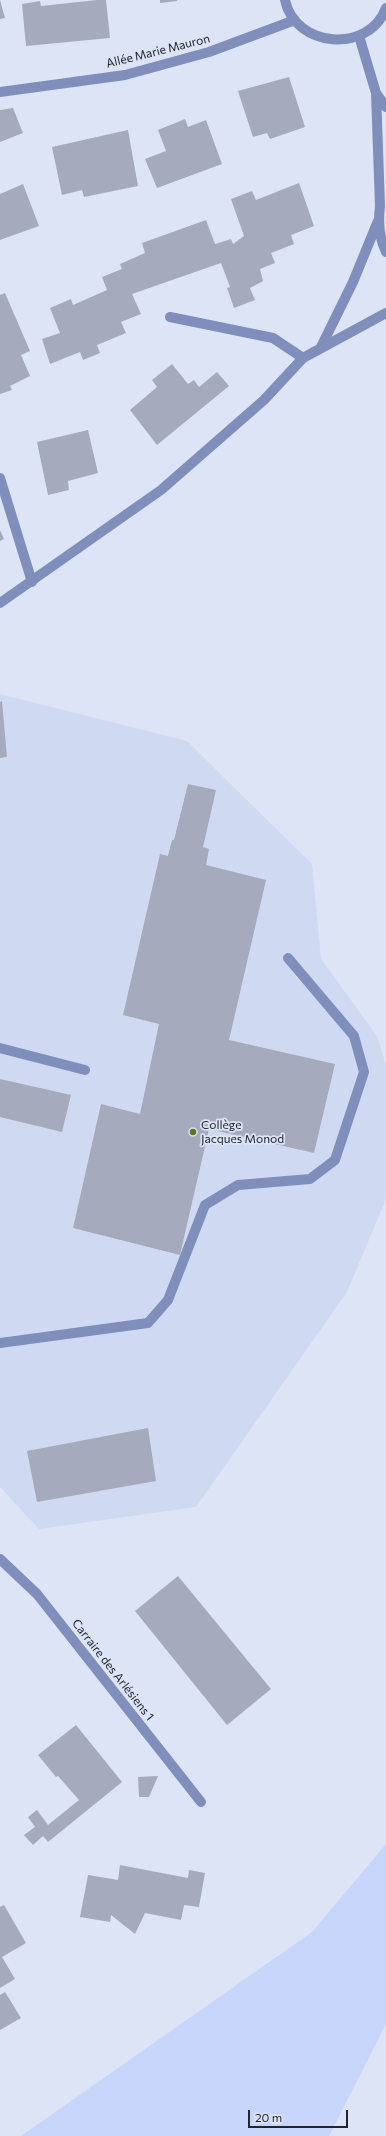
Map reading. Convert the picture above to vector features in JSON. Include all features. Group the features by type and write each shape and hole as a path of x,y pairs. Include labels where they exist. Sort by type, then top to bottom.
{"street":[{"path":"285,0 295,20 308,32 324,39 342,40 359,36 374,26 386,8"},
{"name":"Allée Marie Mauron","path":"0,92 125,75 209,52 295,20"},
{"path":"321,347 353,282 378,221 380,206 376,93 359,36"},
{"path":"376,93 386,107"},
{"path":"380,206 386,190"},
{"path":"378,221 382,244 386,252"},
{"path":"0,603 161,490 264,400 303,358 386,313"},
{"path":"170,318 273,338 303,358"},
{"path":"0,478 32,582"},
{"path":"0,1343 148,1323 168,1300 205,1205 238,1185 310,1179 335,1160 364,1072 354,1036 288,958"},
{"path":"0,1048 85,1070"},
{"name":"Carraire des Arlésiens 1","path":"0,1559 37,1594 201,1802"}],"shaded area":[{"name":"Collège Jacques Monod","path":"0,694 187,741 312,864 321,959 377,1036 386,1065 386,1199 347,1292 196,1507 39,1529 0,1487"},
{"path":"386,1844 386,2024 329,2136 21,2136 312,1932"}],"building":[{"path":"0,0 5,18 0,19"},
{"path":"106,0 110,38 26,46 22,4 40,1 41,6"},
{"path":"160,0 177,0 177,1 160,3"},
{"path":"289,77 305,127 270,139 267,133 253,137 238,91"},
{"path":"13,108 23,133 0,142 0,110"},
{"path":"185,119 188,127 206,120 222,164 157,188 145,159 166,151 158,130"},
{"path":"128,130 138,186 84,197 82,190 62,195 52,147"},
{"path":"299,183 314,226 291,235 294,244 271,253 275,263 260,269 263,281 250,288 255,300 234,308 227,288 230,287 221,263 132,294 141,314 121,322 126,333 97,345 100,353 83,360 80,352 50,364 42,339 60,333 50,308 71,299 73,305 107,290 102,277 122,269 120,264 145,253 142,243 206,220 215,244 231,239 233,244 244,236 231,199 252,191 256,200"},
{"path":"23,184 39,226 0,240 0,194"},
{"path":"5,293 30,351 21,355 30,376 10,386 12,390 0,394 0,295"},
{"path":"172,364 188,384 194,380 199,387 217,372 229,386 157,445 130,410 157,387 152,380"},
{"path":"88,430 98,473 68,481 69,490 48,495 37,442"},
{"path":"0,530 4,539 0,541"},
{"path":"2,701 7,757 0,758 0,702"},
{"path":"188,784 216,790 203,847 209,849 206,865 266,880 229,1040 335,1064 314,1153 209,1129 180,1255 73,1228 101,1104 140,1114 159,1024 123,1015 160,854 168,856 172,840 174,840"},
{"path":"0,1079 71,1095 62,1132 0,1117"},
{"path":"148,1428 156,1481 37,1502 27,1451"},
{"path":"178,1576 271,1689 227,1725 135,1611"},
{"path":"76,1725 122,1782 48,1842 43,1836 33,1845 24,1835 35,1827 28,1817 37,1810 48,1825 79,1800 58,1776 56,1777 38,1755"},
{"path":"158,1776 149,1797 139,1797 138,1777"},
{"path":"120,1865 188,1878 189,1870 205,1873 199,1907 184,1905 181,1920 145,1913 135,1934 111,1915 110,1922 80,1917 88,1875 118,1880"},
{"path":"4,1905 26,1943 2,1957 15,1979 0,1988 0,1907"},
{"path":"5,1992 21,2018 0,2030 0,1995"}],"place":[{"name":"Collège Jacques Monod","path":"193,1132"}]}
